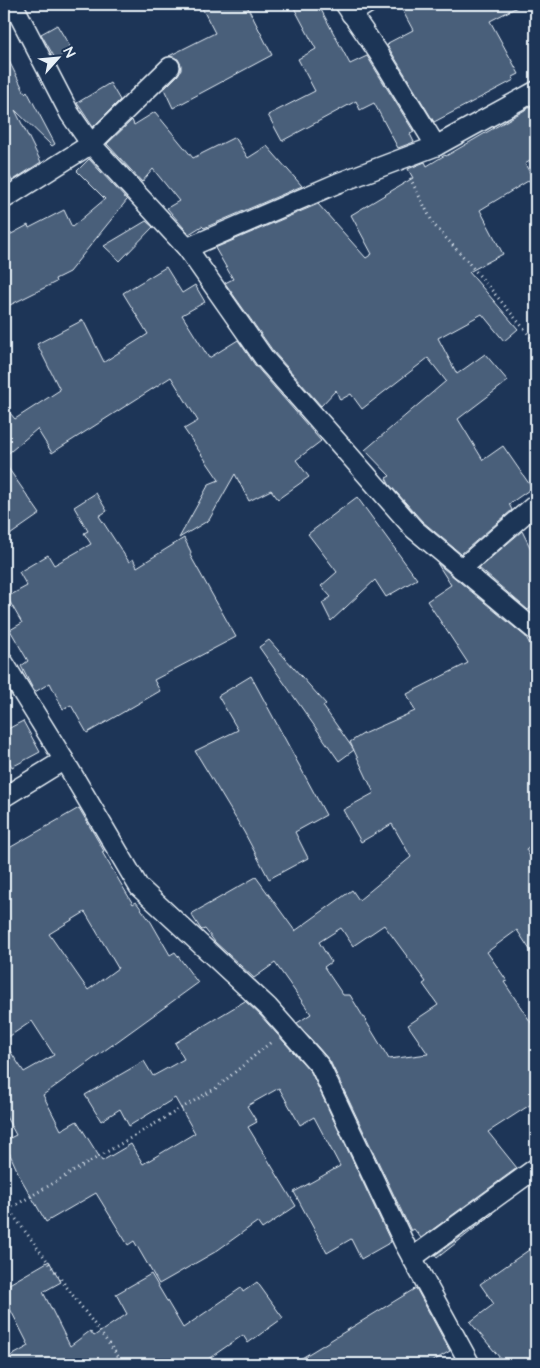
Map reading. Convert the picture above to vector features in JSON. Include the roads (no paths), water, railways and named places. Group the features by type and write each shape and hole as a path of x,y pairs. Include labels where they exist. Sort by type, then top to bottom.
{"street":[{"path":"13,4 70,114 91,144 187,248 264,358 414,529 536,631"},
{"path":"367,4 348,9 378,52 436,146"},
{"path":"4,199 91,144 170,67"},
{"path":"187,248 338,183 436,146 536,91"},
{"path":"461,569 536,504"},
{"path":"4,664 64,760 138,887 268,1007 320,1066 412,1258 470,1364"},
{"path":"4,797 64,760"},
{"path":"412,1258 536,1168"}]}
